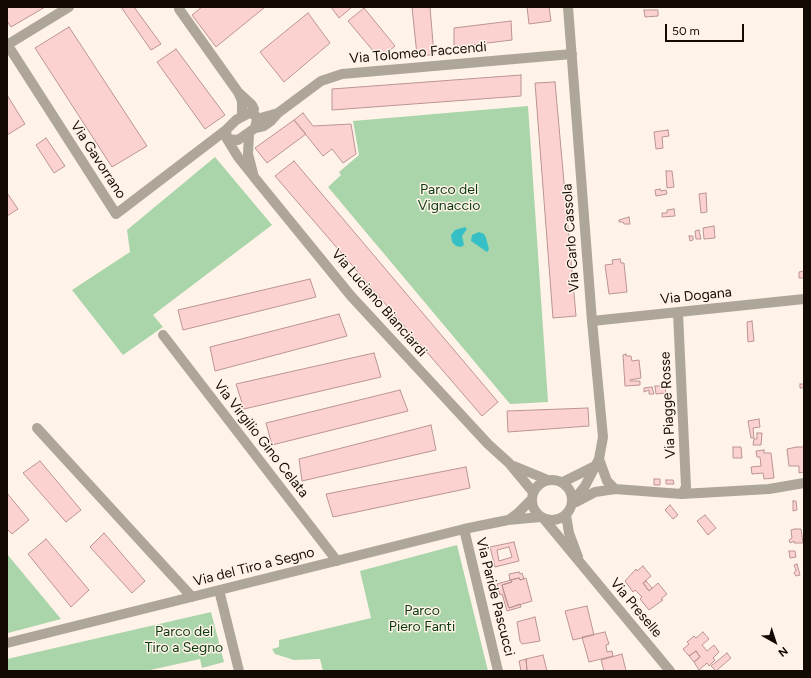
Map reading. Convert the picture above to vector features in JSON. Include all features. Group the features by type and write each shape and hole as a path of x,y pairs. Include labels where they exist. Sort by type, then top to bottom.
{"street":[{"path":"7,44 69,7"},
{"name":"Via Carlo Cassola","path":"568,7 602,437 597,463 581,493 570,507"},
{"path":"178,8 238,92 252,105 254,109 253,123 238,140 227,134 242,116 242,102 238,92"},
{"name":"Via Gavorrano","path":"7,44 116,214 227,134"},
{"name":"Via Tolomeo Faccendi","path":"253,123 264,126 278,113 321,81 342,74 572,54"},
{"path":"242,116 253,123"},
{"name":"Via Luciano Bianciardi","path":"253,123 248,154 254,177"},
{"name":"Via Luciano Bianciardi","path":"227,134 238,156 254,177 351,296 488,444 509,463"},
{"name":"Via Dogana","path":"592,321 804,299"},
{"name":"Via Piagge Rosse","path":"678,312 686,488 682,494"},
{"name":"Via Virgilio Gino Celata","path":"163,335 337,561"},
{"path":"37,428 192,597"},
{"path":"509,463 532,496 536,512 543,518 556,520 570,507 588,495 615,489 682,494 769,489 804,483"},
{"path":"509,463 548,480 563,482 597,463 606,481 615,489"},
{"path":"532,496 537,487 548,480"},
{"path":"563,482 570,490 570,507"},
{"name":"Via del Tiro a Segno","path":"508,520 518,513 532,496"},
{"name":"Via Preselle","path":"570,507 569,533 580,563"},
{"name":"Via del Tiro a Segno","path":"7,644 464,529 508,520 543,518"},
{"name":"Via Preselle","path":"543,518 670,671"},
{"name":"Via Paride Pascucci","path":"464,529 498,671"},
{"path":"219,590 237,671"}],"green space":[{"name":"Parco del Vignaccio","path":"528,106 548,402 510,404 328,187 341,175 339,172 359,155 353,121"},
{"path":"215,157 272,225 153,315 163,327 123,355 72,290 130,252 127,230"},
{"name":"Parco Piero Fanti","path":"457,545 488,671 323,671 320,659 294,660 275,654 272,649 279,647 279,640 371,618 360,571"},
{"path":"7,554 61,619 8,633"},
{"name":"Parco del Tiro a Segno","path":"211,612 224,662 202,668 200,659 146,671 7,671 7,659"}],"water":[{"path":"465,227 467,229 462,236 464,245 461,247 456,246 452,242 451,235 455,230"},
{"path":"479,232 484,234 486,238 489,249 487,252 471,241 472,235"}],"building":[{"path":"7,7 45,7 11,27 7,21"},
{"path":"121,7 134,7 161,44 151,50"},
{"path":"202,7 265,7 216,47 192,15"},
{"path":"331,7 352,7 339,18"},
{"path":"412,7 430,7 434,55 417,55"},
{"path":"527,7 549,7 551,21 529,24"},
{"path":"364,8 395,46 380,59 348,21"},
{"path":"644,10 658,10 658,16 645,17"},
{"path":"308,13 330,43 284,82 260,52"},
{"path":"511,21 512,40 454,47 454,28"},
{"path":"69,27 147,146 112,167 35,48"},
{"path":"176,49 225,115 205,129 157,62"},
{"path":"521,75 521,96 332,110 332,89"},
{"path":"555,82 576,316 553,318 535,83"},
{"path":"7,95 25,124 7,135"},
{"path":"303,113 313,126 351,124 356,154 343,163 332,149 323,156 294,120"},
{"path":"294,120 306,134 267,163 255,148"},
{"path":"668,130 669,136 662,137 663,148 656,149 654,132"},
{"path":"46,138 65,166 54,173 36,145"},
{"path":"294,161 498,402 482,416 275,176"},
{"path":"666,171 672,171 674,187 667,188"},
{"path":"660,189 661,191 666,190 667,194 656,196 655,190"},
{"path":"7,193 18,209 7,216"},
{"path":"706,193 707,212 701,213 699,194"},
{"path":"674,209 675,216 662,217 662,213 667,213 667,210"},
{"path":"629,217 630,224 619,222 619,220"},
{"path":"714,226 715,238 704,239 703,228"},
{"path":"699,230 701,239 696,239 695,231"},
{"path":"689,236 693,236 693,240 690,241"},
{"path":"620,259 621,263 624,263 627,292 609,294 605,265 613,264 612,260"},
{"path":"804,271 804,278 799,278 799,272"},
{"path":"310,279 316,297 183,330 178,310"},
{"path":"339,314 347,336 215,371 210,347"},
{"path":"752,321 754,341 748,342 747,322"},
{"path":"374,353 381,377 244,409 236,384"},
{"path":"626,354 626,356 631,356 632,361 639,360 641,378 630,381 640,381 640,385 625,386 623,355"},
{"path":"800,384 804,384 804,388 800,388"},
{"path":"655,386 665,386 666,393 656,394"},
{"path":"652,387 654,394 649,394 649,390 644,392 644,388"},
{"path":"400,390 408,411 272,445 266,423"},
{"path":"588,408 589,426 508,432 507,411"},
{"path":"759,419 760,427 753,428 754,438 751,438 748,421"},
{"path":"431,425 436,450 302,481 299,459"},
{"path":"757,433 762,433 761,445 753,445 754,439 757,439"},
{"path":"733,447 741,447 742,458 733,458"},
{"path":"804,447 804,472 799,473 799,466 789,466 787,449"},
{"path":"764,450 764,453 771,453 774,478 764,479 763,473 752,474 751,467 761,466 760,457 757,457 756,451"},
{"path":"40,461 81,510 66,522 23,473"},
{"path":"466,467 470,488 333,517 326,494"},
{"path":"654,479 660,479 660,485 654,485"},
{"path":"666,480 673,480 674,484 666,484"},
{"path":"7,493 29,520 12,534 7,529"},
{"path":"793,501 796,501 797,510 793,511"},
{"path":"670,505 678,515 673,519 665,510"},
{"path":"705,515 716,528 708,535 697,521"},
{"path":"801,529 803,543 794,543 794,541 790,543 789,540 792,538 791,530"},
{"path":"104,533 145,581 132,593 90,547"},
{"path":"46,539 89,590 71,607 28,554"},
{"path":"514,542 519,561 495,567 490,547","holes":["509,547 512,557 499,561 497,550"]},
{"path":"789,551 795,551 796,557 790,558"},
{"path":"797,564 800,575 796,576 794,573 796,570 794,565"},
{"path":"643,566 651,576 643,583 649,591 658,583 667,594 661,599 663,600 649,610 640,599 642,597 635,590 633,592 625,581 636,569 637,571"},
{"path":"519,572 520,574 522,573 524,579 520,580 519,578 510,580 509,574"},
{"path":"519,578 520,580 526,578 532,601 509,608 502,585"},
{"path":"511,580 512,582 502,585 509,608 520,604 521,607 507,611 502,594 500,595 497,584"},
{"path":"646,581 652,588 649,591 643,583"},
{"path":"587,606 594,635 573,640 565,611"},
{"path":"535,617 540,641 522,644 520,641 517,622"},
{"path":"605,632 609,644 606,645 607,652 612,651 613,656 589,662 582,637"},
{"path":"703,632 709,639 702,645 707,651 714,645 719,652 713,658 715,660 709,666 707,663 699,670 694,662 700,657 696,651 689,656 683,649 689,644 687,642 694,636 696,638"},
{"path":"696,651 700,657 694,662 689,656"},
{"path":"727,653 731,658 716,671 711,666"},
{"path":"622,654 626,671 604,671 601,660"},
{"path":"543,655 547,671 527,671 526,659"},
{"path":"526,659 527,671 521,671 519,661"}]}
